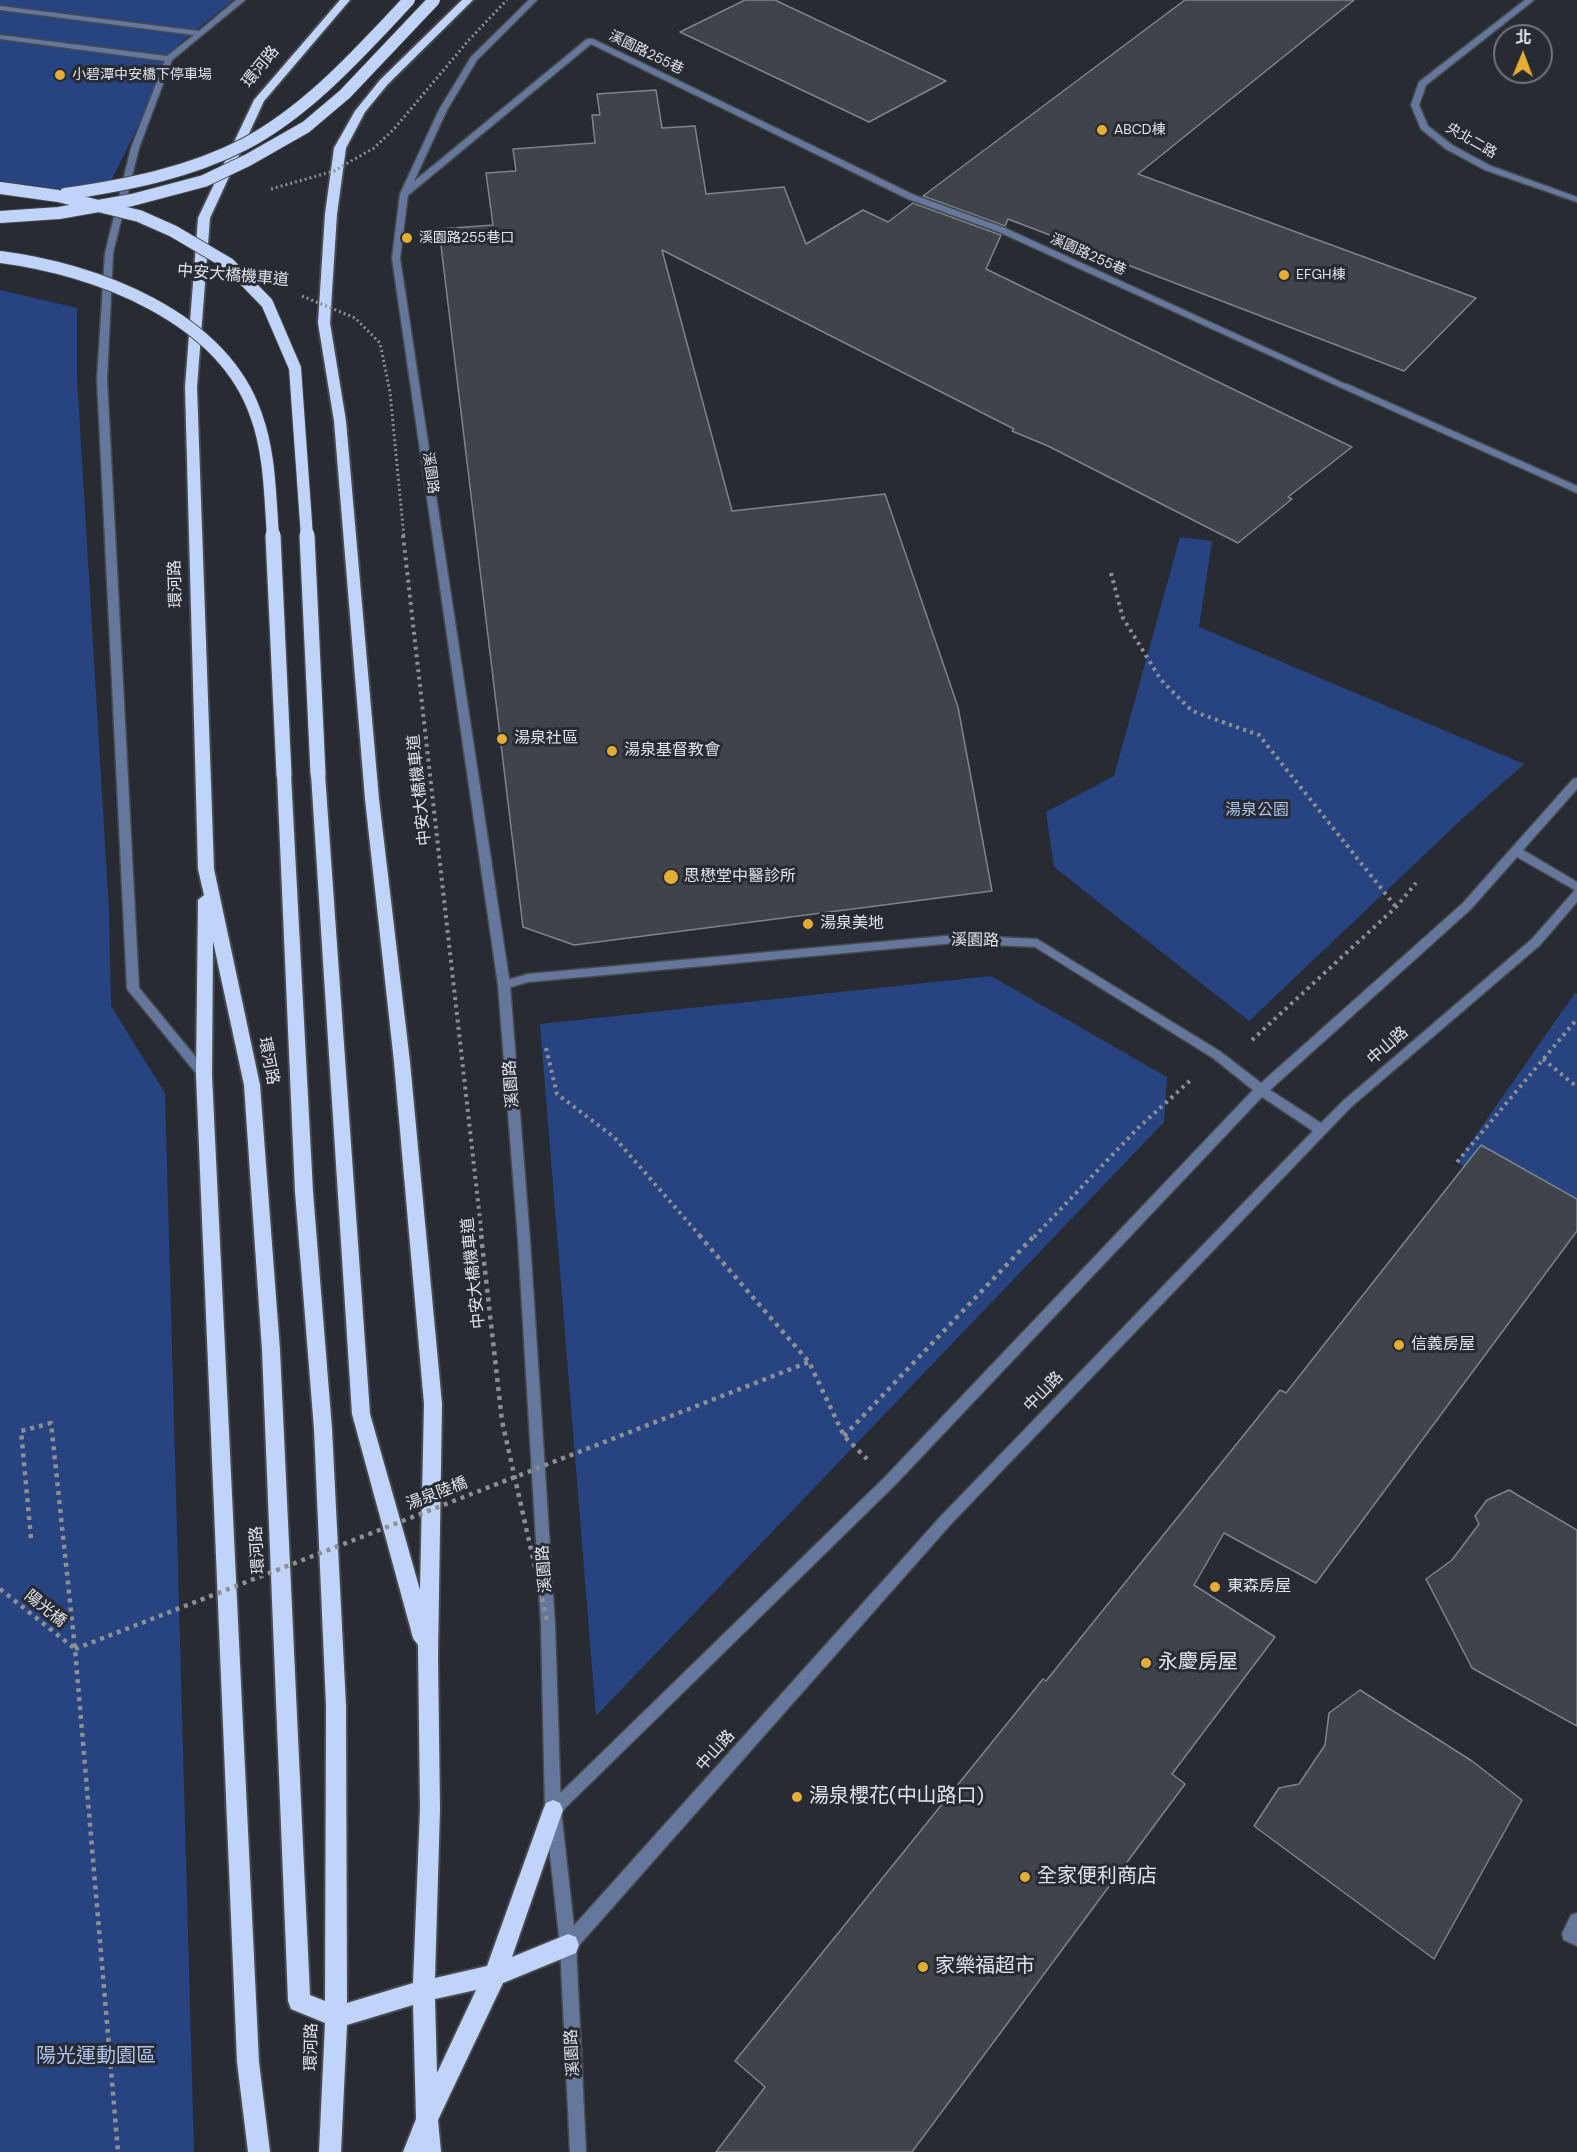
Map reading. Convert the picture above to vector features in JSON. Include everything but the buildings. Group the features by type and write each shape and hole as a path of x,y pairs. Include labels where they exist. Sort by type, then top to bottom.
{"highway":[{"name":"環河路","path":"330,2152 336,2017 299,2001 271,1350 252,1085 206,869 191,387 204,218 259,100 345,0"},
{"path":"0,200 101,190 172,173 221,155 267,131 293,111 349,63 409,0"},
{"path":"0,216 59,213 132,200 204,181 248,160 306,127 345,94 434,0"},
{"path":"430,2152 424,1991 430,1809 428,1656 433,1404 403,1074 371,787 340,421 324,323 331,214 339,148 360,111 384,82 468,0"},
{"path":"0,188 58,196 139,216 229,264 267,303 295,368 304,483 318,774 361,1414 428,1656"},
{"path":"0,257 65,271 129,291 174,314 206,340 242,385 258,421 267,467 275,562 304,1192 323,1429 336,1694 336,2017 424,1991 495,1975 568,1945"},
{"path":"206,869 204,1075 248,2062 259,2152"},
{"path":"414,2152 427,2119 495,1975 554,1810"}],"street":[{"path":"204,1075 133,989 102,379 109,253 135,148 169,59 241,0"},
{"name":"溪園路","path":"533,0 474,59 443,110 404,194 396,258 504,985 524,1240 548,1625 554,1810 568,1945 578,2152"},
{"name":"央北二路","path":"1530,0 1422,84 1415,105 1424,127 1449,147 1488,168 1577,200"},
{"path":"0,8 198,33"},
{"path":"0,37 169,59"},
{"name":"溪園路255巷","path":"404,194 590,41 911,197 1002,230 1577,490"},
{"path":"554,1810 890,1482 1261,1090 1467,906 1577,782"},
{"path":"1516,851 1577,886"},
{"name":"中山路","path":"568,1945 946,1520 1347,1104 1536,942 1577,894"},
{"name":"溪園路","path":"504,985 528,978 955,939 1037,943 1217,1056 1261,1090 1321,1130"}],"path":[{"name":"中安大橋機車道","path":"295,293 355,318 380,344 390,392 403,531 502,1421 548,1625"},
{"path":"1111,573 1123,618 1161,680 1192,711 1259,735 1395,907"},
{"path":"844,1437 1138,1128 1217,1056 1254,1039 1395,907 1416,884"},
{"path":"1457,1162 1577,1019"},
{"path":"546,1047 557,1094 614,1137 809,1362 844,1437 890,1482"},
{"path":"1543,1059 1577,1086"},
{"name":"湯泉陸橋","path":"75,1648 809,1362"},
{"path":"31,1538 21,1431 51,1424 75,1648 118,2152"},
{"name":"陽光橋","path":"0,1589 75,1648"}],"green space":[{"name":"小碧潭中安橋下停車場","path":"0,0 233,0 178,45 104,195 0,181"},
{"name":"陽光運動園區","path":"0,290 77,308 77,378 109,911 111,1006 165,1093 194,2152 0,2152"},
{"name":"湯泉公園","path":"1180,537 1212,541 1199,627 1524,764 1463,818 1249,1021 1054,867 1046,812 1114,776"},
{"path":"991,976 1167,1077 1164,1122 596,1716 540,1024"},
{"path":"1575,993 1577,994 1577,1233 1457,1162"}],"place":[{"name":"小碧潭中安橋下停車場","path":"60,75"},
{"name":"ABCD棟","path":"1102,130"},
{"name":"溪園路255巷口","path":"407,238"},
{"name":"EFGH棟","path":"1284,275"},
{"name":"湯泉社區","path":"502,739"},
{"name":"湯泉基督教會","path":"612,751"},
{"name":"思懋堂中醫診所","path":"671,877"},
{"name":"湯泉美地","path":"808,924"},
{"name":"信義房屋","path":"1399,1345"},
{"name":"東森房屋","path":"1215,1587"},
{"name":"永慶房屋","path":"1146,1663"},
{"name":"湯泉櫻花(中山路口)","path":"797,1797"},
{"name":"全家便利商店","path":"1025,1877"},
{"name":"家樂福超市","path":"923,1967"}]}
